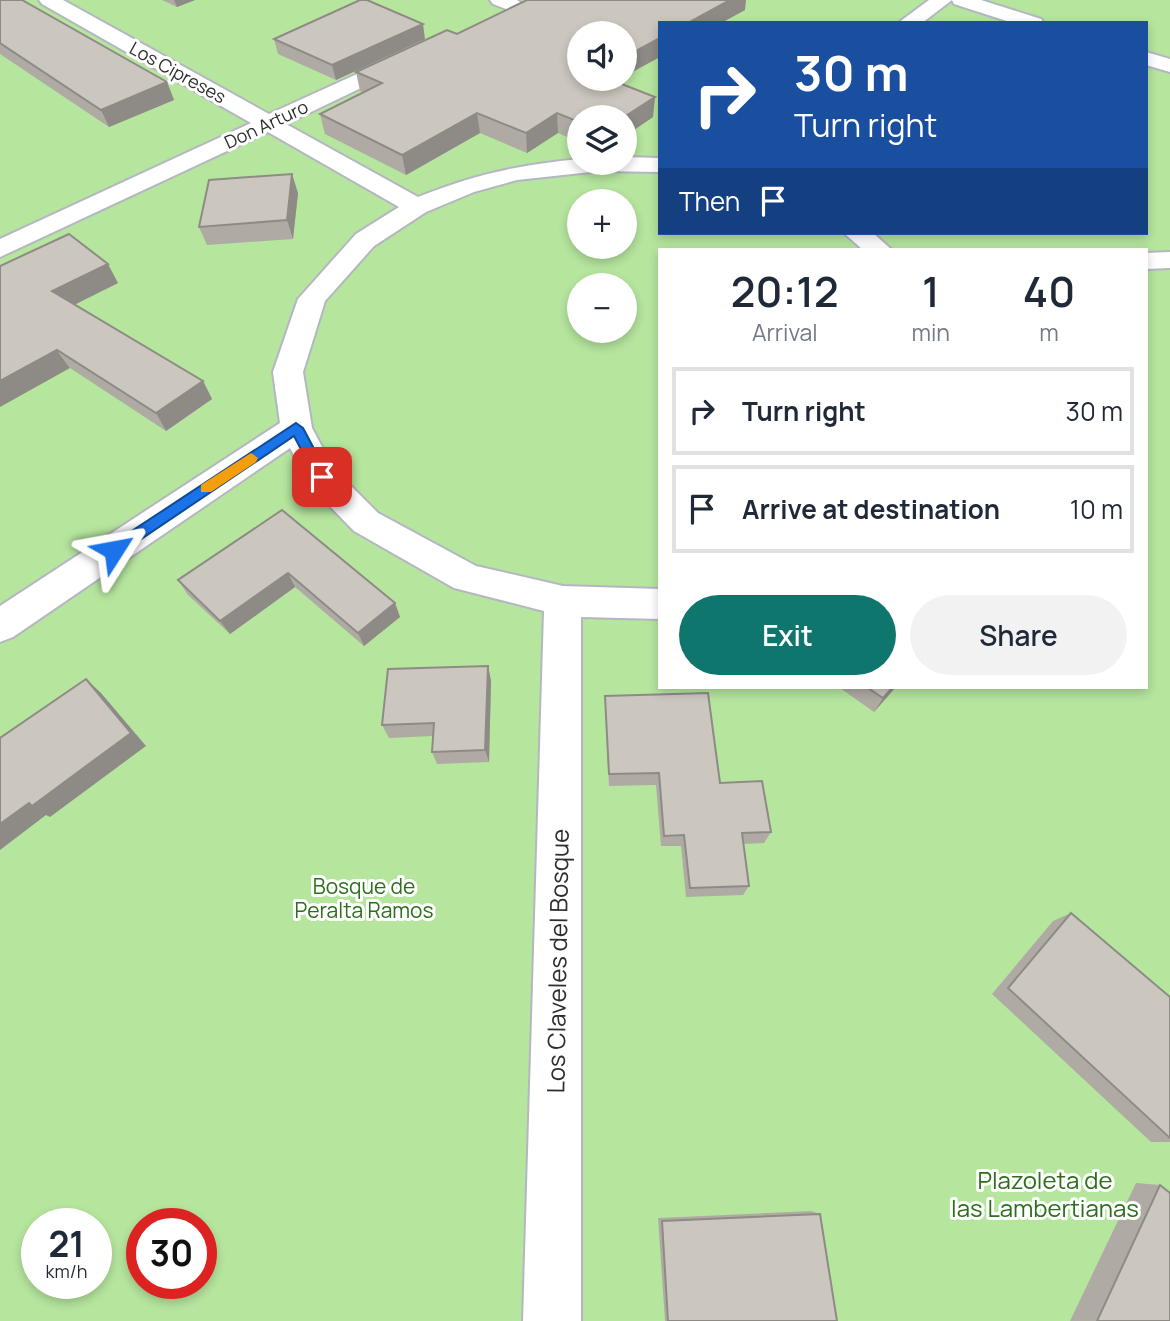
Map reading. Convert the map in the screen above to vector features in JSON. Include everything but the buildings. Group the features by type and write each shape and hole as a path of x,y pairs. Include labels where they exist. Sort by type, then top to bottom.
{"street":[{"name":"Los Cipreses","path":"49,0 417,207"},
{"path":"911,21 942,0"},
{"path":"961,0 1028,21"},
{"name":"Don Arturo","path":"0,249 430,47"},
{"path":"1148,59 1170,66"},
{"path":"658,166 600,164 516,173 465,187 417,207 365,240 312,299 288,372 296,428 322,477 366,522 467,578 563,601 658,604"},
{"path":"860,235 876,248"},
{"path":"1148,261 1170,260"},
{"path":"0,626 296,428"},
{"name":"Los Claveles del Bosque","path":"552,1321 563,601"}],"green space":[{"name":"Bosque de Peralta Ramos","path":"0,0 1170,0 1170,1321 0,1321"}],"slow traffic":[{"path":"206,489 251,458"}],"route":[{"path":"114,550 296,428 322,477"}],"park label":[{"name":"Plazoleta de las Lambertianas","path":"1045,1193"}]}
